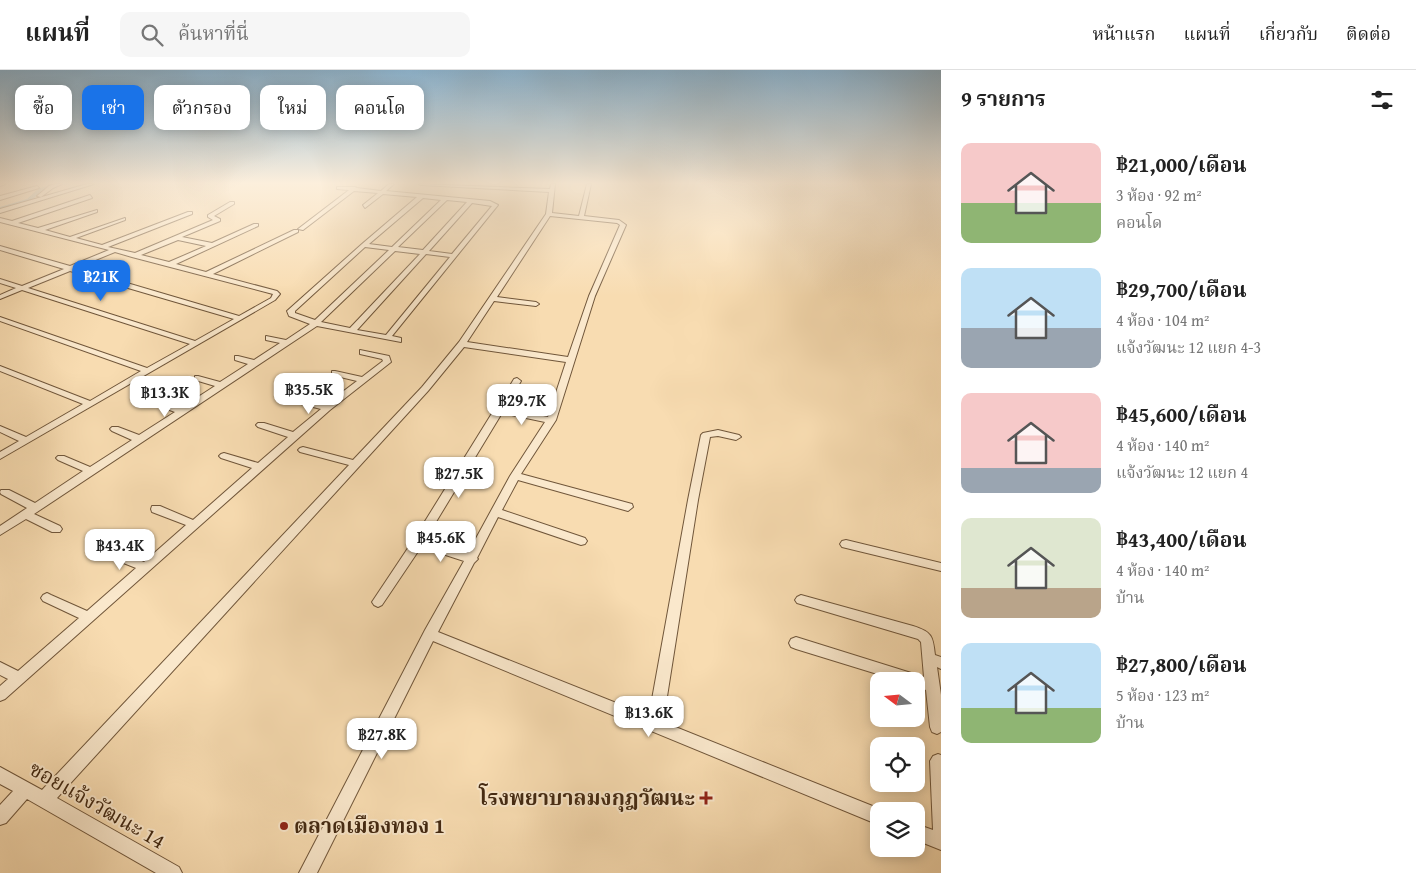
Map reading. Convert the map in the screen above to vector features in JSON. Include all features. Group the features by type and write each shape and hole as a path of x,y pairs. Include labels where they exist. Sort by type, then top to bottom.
{"street":[{"path":"0,456 273,299 277,294 5,221"},
{"path":"11,223 16,221"},
{"path":"38,230 64,221"},
{"path":"69,239 116,221"},
{"path":"102,247 168,221"},
{"path":"134,256 215,221"},
{"path":"207,274 298,230 310,221"},
{"path":"392,221 291,311 296,317 316,323 398,340"},
{"path":"0,532 316,323 422,221"},
{"path":"353,330 452,221"},
{"path":"388,337 483,221"},
{"path":"44,800 425,389 462,344 544,221"},
{"path":"308,873 430,634 516,476 550,420 592,296 623,224 615,221"},
{"path":"169,265 256,224"},
{"path":"178,238 212,245"},
{"path":"364,245 455,256"},
{"path":"0,248 239,318"},
{"path":"0,297 113,250"},
{"path":"0,281 195,343"},
{"path":"492,299 536,304"},
{"path":"0,319 148,372"},
{"path":"269,338 286,342"},
{"path":"462,344 569,360"},
{"path":"0,695 258,467 387,360 363,352"},
{"path":"238,358 254,363"},
{"path":"0,368 90,404"},
{"path":"335,373 362,380"},
{"path":"198,378 221,385"},
{"path":"378,602 418,542 498,408 517,381"},
{"path":"296,400 327,408"},
{"path":"156,402 182,411"},
{"path":"498,408 550,420"},
{"path":"261,425 295,436"},
{"path":"0,429 26,441"},
{"path":"115,429 139,440"},
{"path":"655,724 693,500 706,435 718,433 736,437"},
{"path":"303,450 356,464"},
{"path":"224,456 258,467"},
{"path":"61,458 91,472"},
{"path":"516,476 628,507"},
{"path":"5,492 56,529"},
{"path":"156,509 193,524"},
{"path":"496,512 581,541"},
{"path":"418,542 472,559"},
{"path":"846,544 941,566"},
{"path":"104,551 144,567"},
{"path":"47,598 88,617"},
{"path":"801,600 923,635 935,661 937,727"},
{"path":"430,634 655,724 870,813"},
{"path":"796,642 935,695"},
{"path":"0,668 19,678"},
{"path":"938,761 941,831"},
{"name":"ซอยแจ้งวัฒนะ 14","path":"0,775 173,873"},
{"path":"0,816 25,789"},
{"path":"925,836 941,842"}],"place":[{"name":"โรงพยาบาลมงกุฎวัฒนะ","path":"706,798"},
{"name":"ตลาดเมืองทอง 1","path":"284,826"}]}
